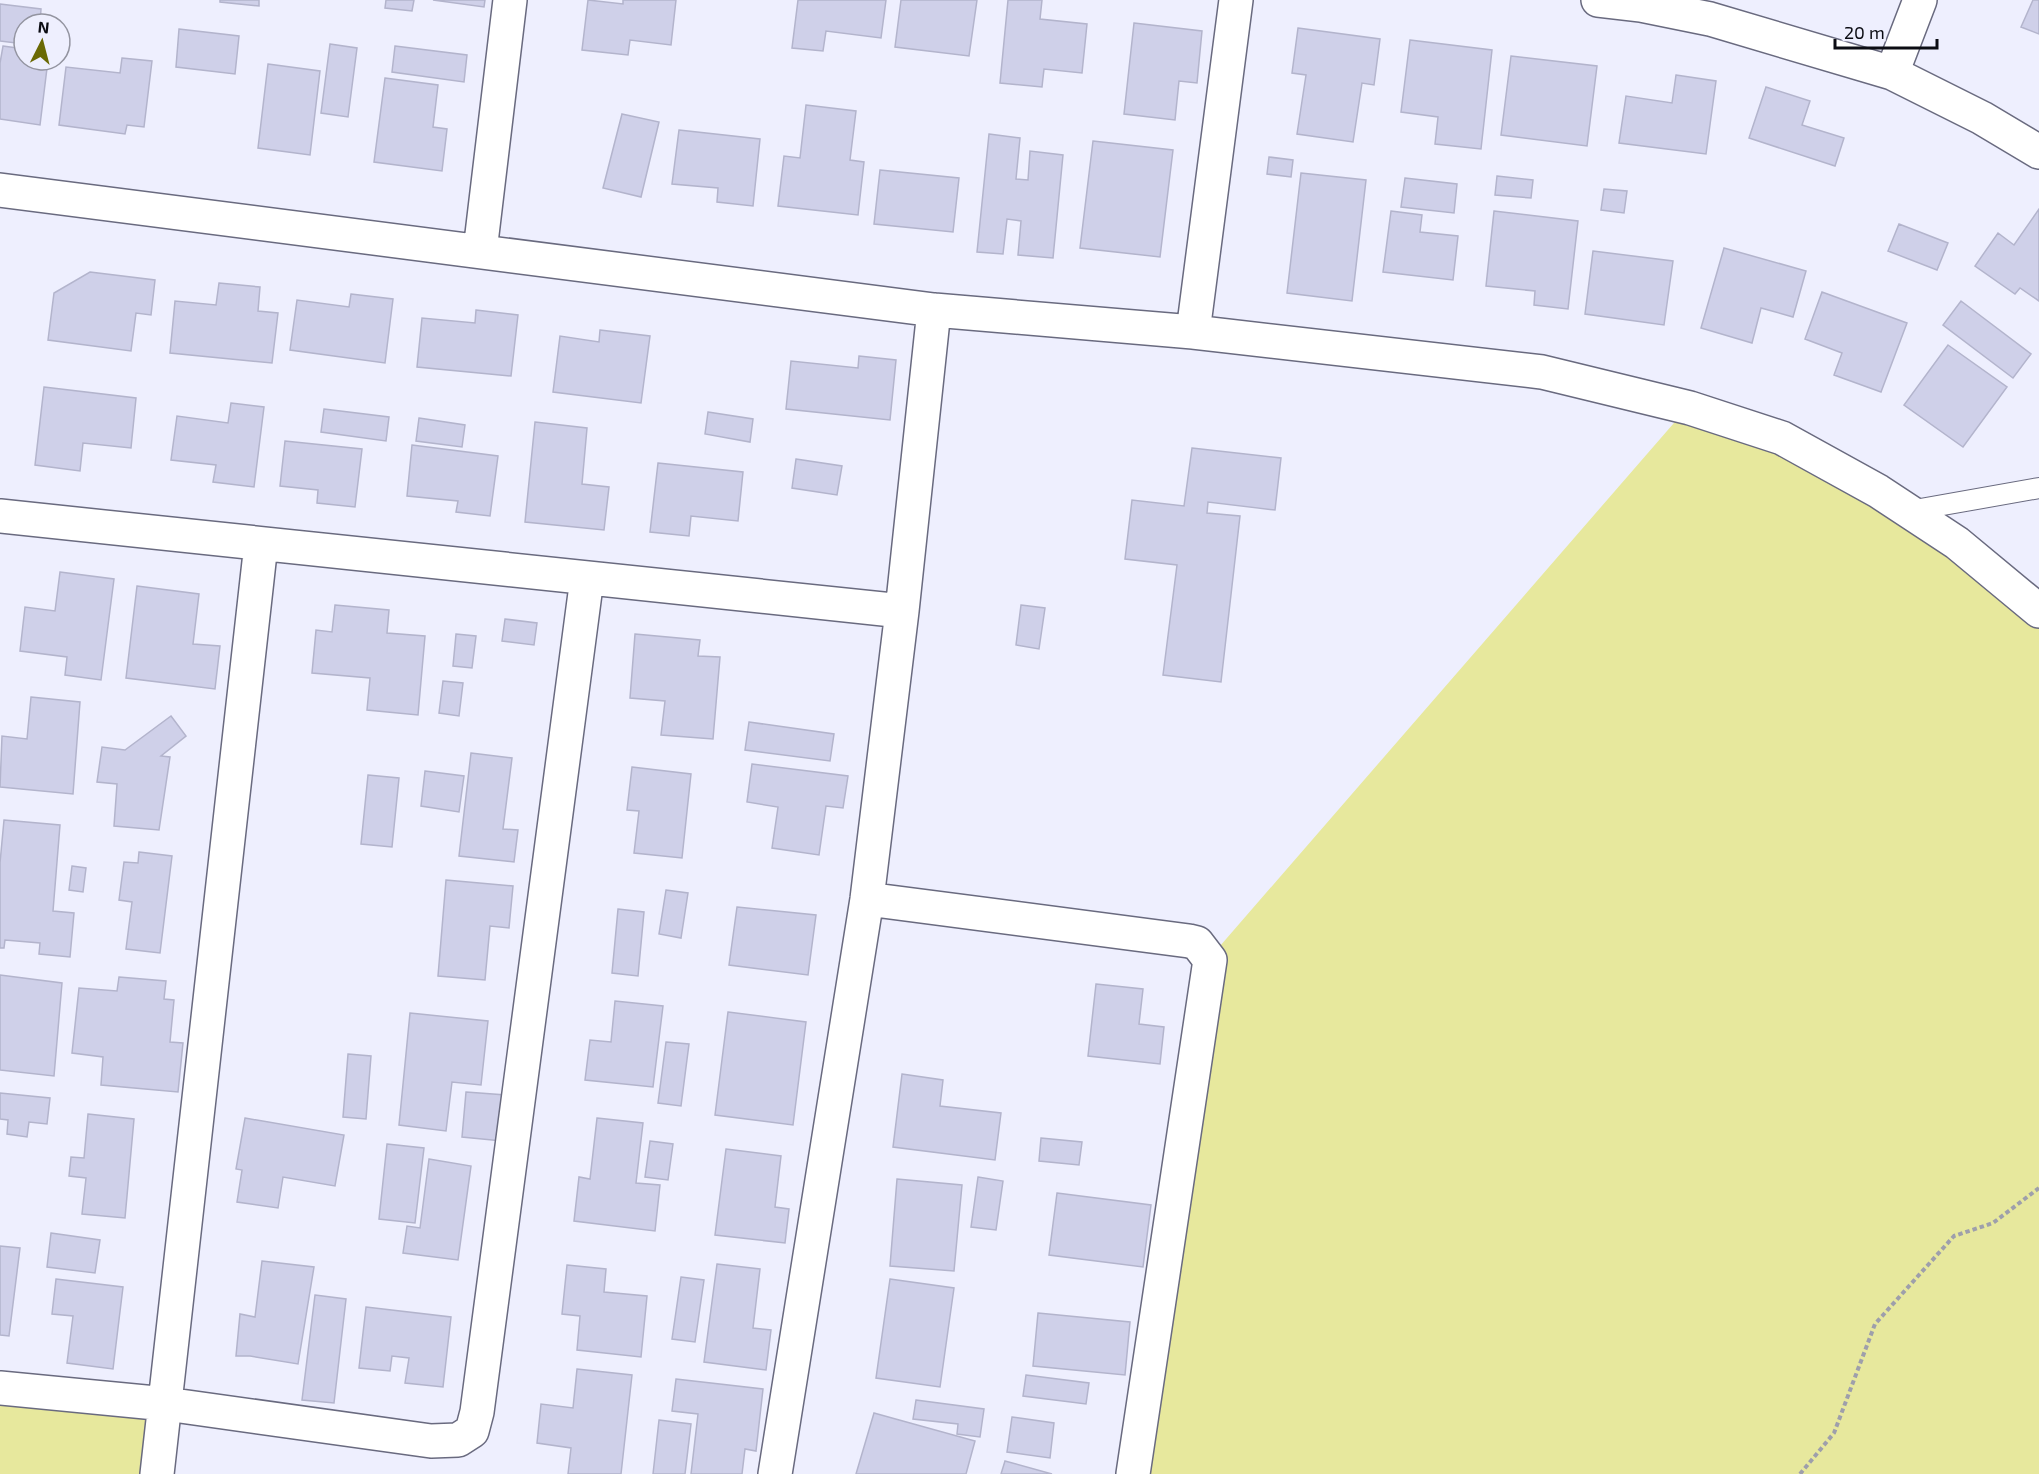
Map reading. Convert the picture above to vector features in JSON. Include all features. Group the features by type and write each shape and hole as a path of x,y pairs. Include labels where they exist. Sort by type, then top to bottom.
{"street":[{"path":"480,251 510,0"},
{"path":"1193,332 1236,0"},
{"path":"1598,0 1641,5 1710,19 1892,73 1982,118 2039,152"},
{"path":"1892,73 1920,0"},
{"path":"0,190 934,310 1193,332 1542,372 1678,405 1782,438 1878,491 1957,543 2039,611"},
{"path":"775,1474 867,899 902,611 934,310"},
{"path":"0,516 902,611"},
{"path":"157,1474 261,544"},
{"path":"0,1388 166,1404 431,1441 458,1440 472,1431 477,1412 587,578"},
{"path":"867,899 1189,941 1197,943 1210,960 1133,1474"}],"lane":[{"path":"1909,511 2039,488"}],"path":[{"path":"1800,1474 1834,1433 1875,1324 1954,1236 1993,1223 2039,1188"}],"green space":[{"path":"1680,416 1775,447 1955,554 2039,629 2039,1474 1143,1474 1220,946"},
{"path":"0,1400 156,1415 148,1474 0,1474"}],"building":[{"path":"220,0 259,0 259,6 220,2"},
{"path":"386,0 414,0 412,11 385,8"},
{"path":"433,0 485,0 484,7"},
{"path":"588,0 623,4 623,0 676,0 671,45 630,40 628,55 582,50"},
{"path":"798,0 886,0 881,38 826,31 823,51 792,48"},
{"path":"901,0 977,0 969,56 895,47"},
{"path":"1008,0 1042,0 1040,19 1087,24 1082,73 1044,69 1042,87 1000,83"},
{"path":"2033,0 2039,0 2039,34 2021,27"},
{"path":"0,4 41,9 41,12 12,12 12,42 0,41"},
{"path":"1134,23 1202,31 1197,83 1179,81 1175,120 1124,114"},
{"path":"1298,28 1380,39 1374,85 1362,83 1353,142 1297,134 1306,75 1292,73"},
{"path":"179,29 239,36 235,74 176,67"},
{"path":"1410,40 1492,50 1481,149 1435,144 1438,117 1401,112"},
{"path":"330,44 357,48 348,117 321,113"},
{"path":"3,46 12,47 12,72 47,72 40,125 0,119 0,63"},
{"path":"395,46 467,55 464,82 392,72"},
{"path":"1511,56 1597,66 1587,146 1501,135"},
{"path":"122,58 152,61 144,127 127,125 125,134 59,125 65,72 72,72 72,68 120,73"},
{"path":"268,64 320,71 310,155 258,148"},
{"path":"1676,75 1716,81 1706,154 1619,143 1626,96 1672,103"},
{"path":"385,78 438,85 433,127 447,129 442,171 374,162"},
{"path":"1766,87 1810,101 1802,125 1844,138 1835,166 1749,138"},
{"path":"806,105 856,111 850,160 864,162 858,215 778,206 784,156 800,158"},
{"path":"622,114 659,122 641,197 603,188"},
{"path":"679,130 760,139 753,206 717,202 718,188 672,184"},
{"path":"989,134 1020,138 1016,179 1028,180 1030,151 1063,155 1053,258 1018,255 1021,221 1007,219 1003,254 977,252"},
{"path":"1093,141 1173,150 1160,257 1080,248"},
{"path":"1269,157 1293,160 1291,177 1267,174"},
{"path":"880,170 959,178 953,232 874,224"},
{"path":"1301,173 1366,180 1352,301 1287,293"},
{"path":"1497,176 1533,180 1531,198 1495,195"},
{"path":"1405,178 1457,184 1454,213 1401,207"},
{"path":"1604,189 1627,191 1624,213 1601,210"},
{"path":"2039,209 2039,301 2020,288 2015,294 1975,266 1998,233 2014,245"},
{"path":"1391,211 1422,215 1420,232 1458,236 1453,280 1383,272"},
{"path":"1494,211 1578,221 1568,309 1534,305 1535,291 1486,286"},
{"path":"1899,224 1948,243 1937,270 1888,251"},
{"path":"1724,248 1806,271 1793,317 1761,308 1752,343 1701,328"},
{"path":"1593,251 1673,261 1664,325 1585,314"},
{"path":"90,272 155,280 151,315 136,313 131,351 48,340 54,293"},
{"path":"219,283 260,287 258,311 278,313 272,363 170,353 175,301 216,305"},
{"path":"1822,292 1907,323 1881,392 1834,375 1842,353 1805,339"},
{"path":"351,294 393,299 385,363 290,350 297,300 349,307"},
{"path":"1961,301 2031,354 2013,378 1943,325"},
{"path":"476,310 518,315 511,376 417,367 422,318 475,323"},
{"path":"600,330 650,336 641,403 553,392 560,336 599,342"},
{"path":"1948,345 2007,387 1963,447 1904,405"},
{"path":"859,356 896,360 890,420 786,409 791,361 858,368"},
{"path":"44,387 136,398 131,448 83,443 80,471 35,465"},
{"path":"231,403 264,407 254,487 213,482 216,465 171,460 177,416 228,423"},
{"path":"324,409 389,417 386,441 321,432"},
{"path":"708,412 753,419 750,442 705,434"},
{"path":"419,418 465,425 462,447 416,441"},
{"path":"535,422 587,428 582,484 609,487 604,530 525,522"},
{"path":"285,441 362,449 355,507 317,503 318,490 280,486"},
{"path":"412,445 498,456 490,516 456,512 458,501 407,496"},
{"path":"1192,448 1281,458 1275,510 1208,502 1207,513 1240,516 1221,682 1163,675 1177,565 1125,559 1132,500 1184,506"},
{"path":"796,459 842,466 837,495 792,488"},
{"path":"658,463 743,472 738,521 691,516 689,536 650,532"},
{"path":"60,572 114,579 101,680 65,675 67,657 20,651 25,607 55,611"},
{"path":"137,586 199,594 193,644 220,646 215,689 126,678"},
{"path":"335,605 389,610 387,633 425,636 418,715 367,710 370,678 312,673 316,630 332,632"},
{"path":"1021,605 1045,608 1039,649 1016,645"},
{"path":"505,619 537,623 534,645 502,641"},
{"path":"456,634 476,636 472,668 453,666"},
{"path":"635,634 700,640 698,656 720,657 713,739 661,735 665,701 630,698"},
{"path":"443,681 463,683 459,716 439,713"},
{"path":"31,697 80,702 73,794 0,787 2,736 27,739"},
{"path":"171,716 186,736 161,756 170,757 159,830 114,826 117,784 97,782 102,747 125,750"},
{"path":"749,722 834,734 830,761 745,750"},
{"path":"471,753 512,758 503,829 518,830 514,862 459,856"},
{"path":"752,764 848,776 843,808 826,806 819,855 772,848 778,807 747,802"},
{"path":"632,767 691,774 682,858 634,853 639,811 627,810"},
{"path":"425,771 464,776 459,812 421,806"},
{"path":"368,775 399,778 392,847 361,844"},
{"path":"4,820 60,825 53,911 74,913 70,957 39,954 40,943 5,940 4,948 0,948 0,863"},
{"path":"139,852 172,856 160,953 126,949 132,902 119,900 124,862 138,863"},
{"path":"72,866 86,868 83,892 69,890"},
{"path":"446,880 513,886 509,928 490,926 485,980 438,976"},
{"path":"666,890 688,893 681,938 659,934"},
{"path":"737,907 816,915 808,975 729,965"},
{"path":"618,909 644,912 638,976 612,973"},
{"path":"0,975 62,983 54,1076 0,1070"},
{"path":"119,977 166,981 164,999 174,1000 170,1042 183,1043 178,1092 101,1085 103,1057 72,1053 79,988 117,991"},
{"path":"1096,984 1143,989 1139,1024 1164,1027 1160,1064 1088,1056"},
{"path":"615,1001 663,1006 653,1087 585,1080 590,1040 611,1042"},
{"path":"728,1012 806,1022 793,1125 715,1115"},
{"path":"410,1013 488,1021 481,1085 452,1082 446,1131 399,1125"},
{"path":"666,1042 689,1044 681,1106 658,1103"},
{"path":"348,1054 371,1056 366,1119 343,1117"},
{"path":"902,1074 943,1080 940,1106 1001,1113 995,1160 893,1147"},
{"path":"466,1092 506,1095 502,1141 462,1137"},
{"path":"0,1093 50,1098 47,1124 29,1122 27,1137 7,1134 8,1120 0,1119"},
{"path":"88,1114 134,1119 125,1218 82,1214 86,1178 69,1176 71,1157 84,1158"},
{"path":"245,1118 344,1135 335,1186 283,1177 278,1208 237,1202 242,1170 236,1169"},
{"path":"597,1118 643,1123 636,1183 660,1185 655,1231 574,1221 579,1177 590,1179"},
{"path":"1041,1138 1082,1142 1079,1165 1039,1161"},
{"path":"650,1141 673,1144 668,1180 645,1177"},
{"path":"387,1144 424,1148 415,1223 379,1219"},
{"path":"726,1149 781,1156 775,1207 789,1209 785,1243 715,1235"},
{"path":"429,1159 471,1166 458,1260 403,1253 407,1226 420,1228"},
{"path":"978,1177 1003,1181 996,1230 971,1227"},
{"path":"897,1179 962,1185 954,1271 890,1266"},
{"path":"1057,1193 1151,1205 1143,1267 1049,1255"},
{"path":"51,1233 100,1240 95,1273 47,1267"},
{"path":"0,1246 20,1248 9,1336 0,1335"},
{"path":"262,1261 314,1267 298,1364 236,1356 240,1314 255,1317"},
{"path":"717,1264 760,1269 753,1328 771,1330 766,1370 704,1362"},
{"path":"567,1265 606,1269 604,1292 647,1296 641,1357 577,1350 580,1316 562,1314"},
{"path":"681,1277 704,1280 695,1342 672,1339"},
{"path":"56,1279 123,1287 113,1369 67,1363 73,1316 52,1314"},
{"path":"890,1279 954,1288 940,1387 876,1378"},
{"path":"315,1295 346,1299 334,1403 302,1400"},
{"path":"366,1307 451,1317 443,1387 405,1383 409,1358 392,1356 390,1371 359,1368"},
{"path":"1038,1313 1130,1322 1125,1375 1033,1366"},
{"path":"577,1369 632,1375 621,1474 568,1474 571,1448 537,1443 541,1404 573,1408"},
{"path":"1026,1375 1089,1383 1086,1404 1023,1396"},
{"path":"676,1379 763,1389 756,1451 745,1449 742,1474 691,1474 698,1414 672,1411"},
{"path":"916,1400 984,1409 980,1437 957,1434 958,1424 913,1419"},
{"path":"874,1413 975,1441 966,1474 856,1474"},
{"path":"1012,1417 1054,1423 1050,1458 1007,1452"},
{"path":"659,1420 691,1424 685,1474 653,1474"},
{"path":"1005,1461 1052,1474 1001,1474"}]}
